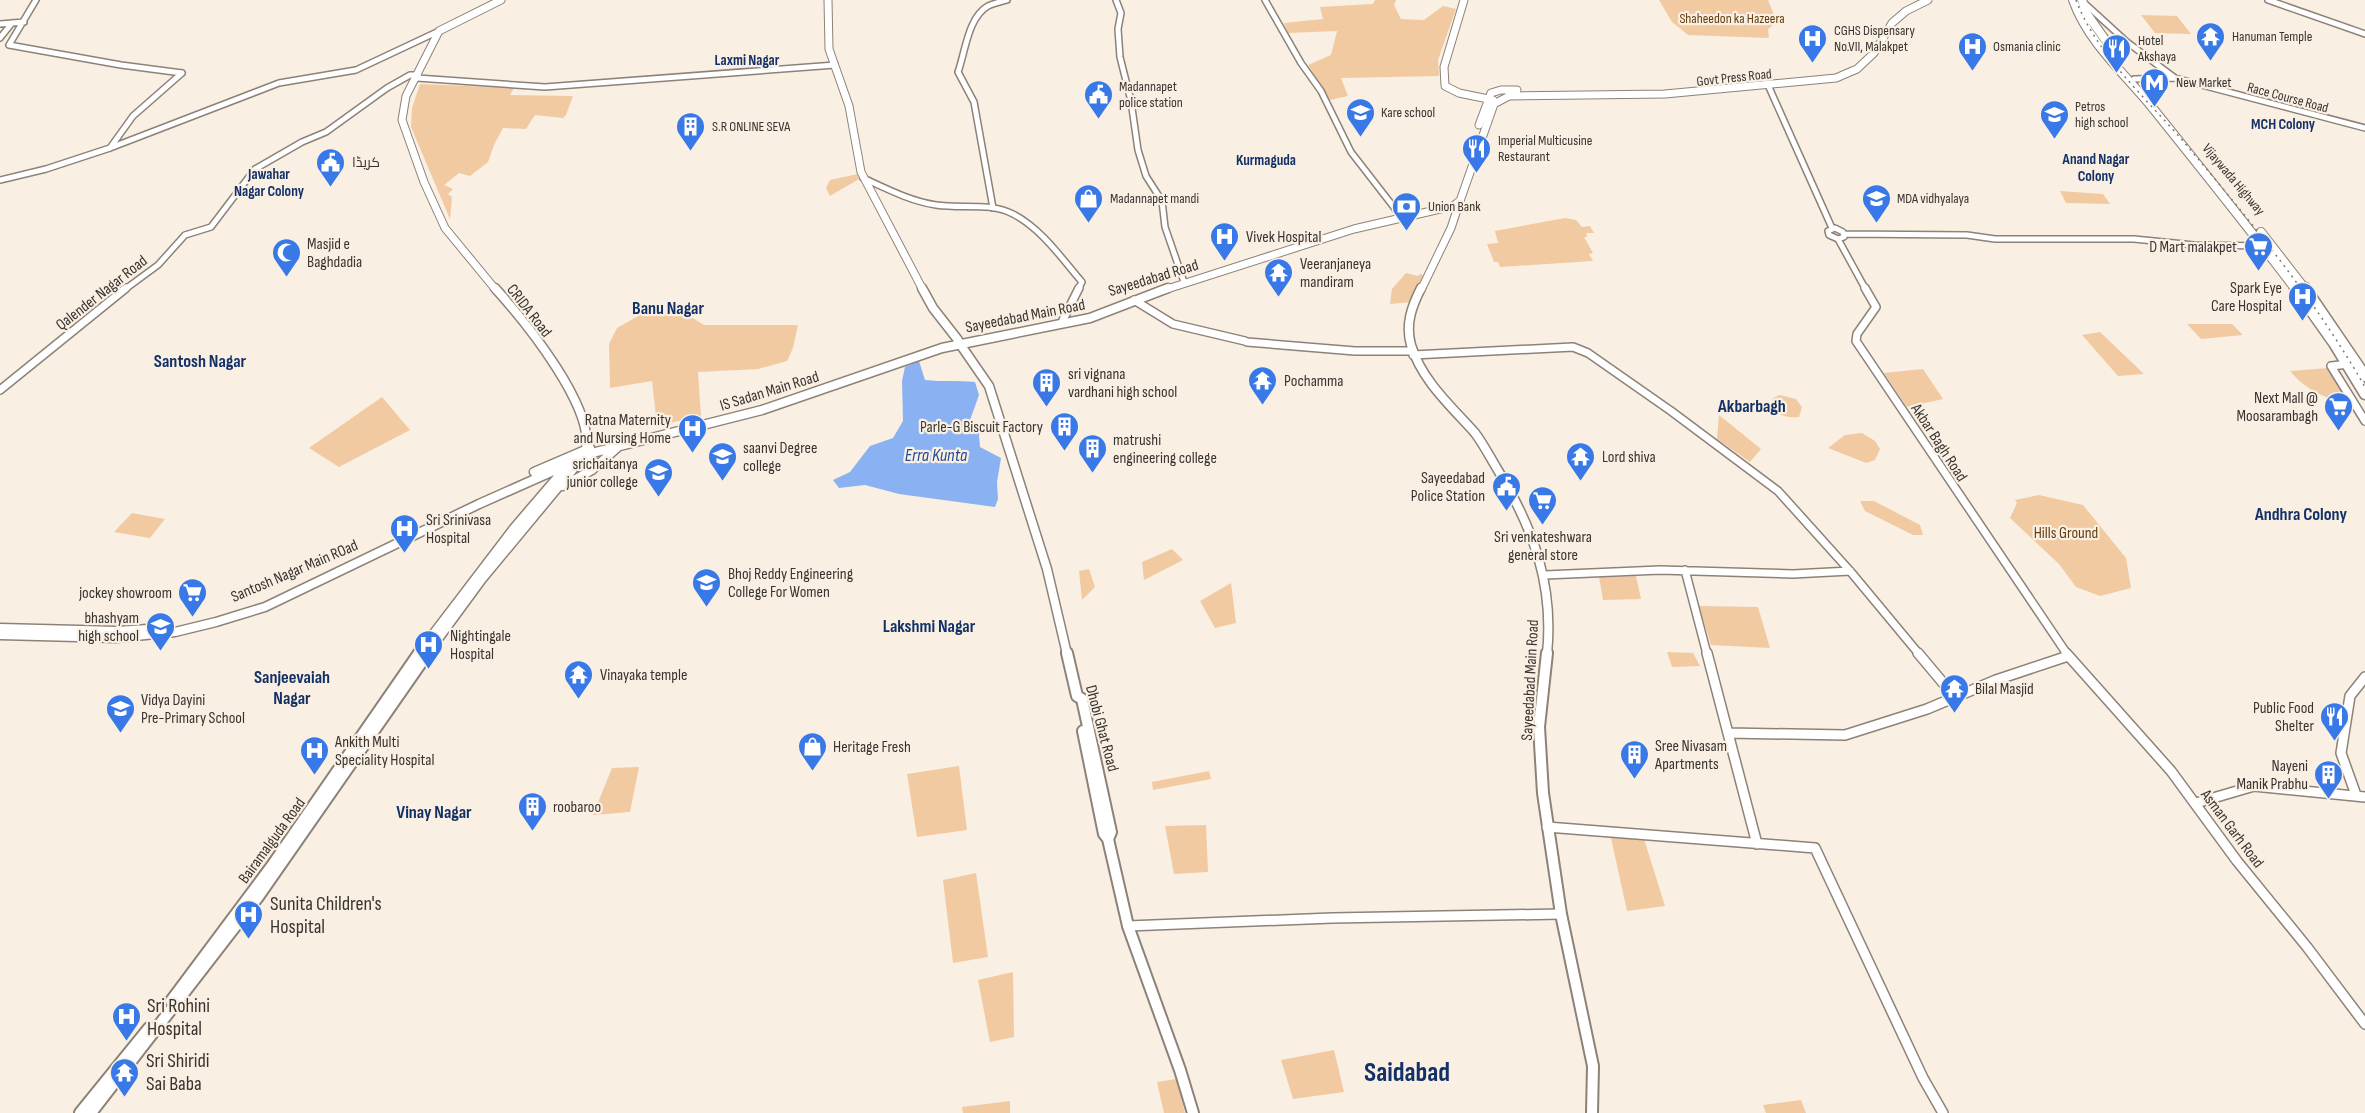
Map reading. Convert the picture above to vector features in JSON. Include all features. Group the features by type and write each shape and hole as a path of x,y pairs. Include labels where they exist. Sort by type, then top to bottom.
{"highway":[{"name":"Vijaywada Highway","path":"2079,0 2077,13 2093,38 2140,92 2263,246 2349,364 2365,394"},
{"name":"Vijaywada Highway","path":"2079,0 2096,28 2134,79 2273,246 2337,332 2365,376"}],"main road":[{"path":"439,31 501,0"},
{"name":"Dhobi Ghat Road","path":"828,0 830,49 849,106 858,164 863,178 933,308 989,386 1047,569 1077,696 1104,834 1108,839 1128,926"},
{"path":"1464,0 1447,71 1448,89 1469,95 1489,96 1501,90 1662,92 1826,76 1843,72 1856,64 1870,49 1895,14 1919,0"},
{"path":"1469,0 1447,71 1452,88 1489,96"},
{"name":"Govt Press Road","path":"1489,96 1501,100 1665,94 1768,86 1847,75 1874,53 1892,23 1906,11 1928,0"},
{"name":"CRIDA Road","path":"439,31 409,94 404,114 429,182 450,226 449,231 486,279 515,310 560,370 578,413 576,419 580,454"},
{"path":"1469,95 1485,109"},
{"path":"1454,204 1489,96"},
{"path":"1454,204 1482,133 1501,100"},
{"name":"Sayeedabad Road","path":"959,342 1062,320 1123,301 1132,301 1184,282 1265,259 1354,229 1403,219 1454,204"},
{"name":"Sayeedabad Main Road","path":"1454,204 1454,221 1412,307 1408,328 1413,353 1425,377 1476,436 1504,480 1530,529 1545,575 1549,634 1539,727 1547,827 1561,914 1593,1066 1592,1113"},
{"name":"Sayeedabad Main Road","path":"959,342 1090,318 1127,305 1132,301"},
{"name":"IS Sadan Main Road","path":"597,448 619,446 742,416 941,346 959,342"},
{"name":"IS Sadan Main Road","path":"580,454 807,393"},
{"path":"558,489 592,470 619,446"},
{"name":"Bairamalguda Road","path":"91,1113 258,897 479,578 558,489 580,454"},
{"name":"Bairamalguda Road","path":"80,1113 216,943 328,787 388,696 479,578 580,454"},
{"name":"Santosh Nagar Main ROad","path":"0,628 118,631 173,627 217,618 250,607 314,579 580,454"},
{"name":"Santosh Nagar Main ROad","path":"0,635 116,638 175,632 265,607 580,454"},
{"path":"1128,926 1180,1070 1192,1113"}],"street":[{"path":"36,0 9,45 121,65 182,73 138,110 126,123 110,148"},
{"path":"993,208 974,102 958,72 973,27 983,10 1007,0"},
{"path":"1116,0 1121,13 1118,29 1120,57 1131,101 1138,150 1146,176 1162,201 1165,227 1184,282"},
{"path":"1265,0 1301,63 1321,90 1351,152 1403,219"},
{"path":"2079,0 2127,42 2175,78"},
{"path":"2268,0 2365,34"},
{"path":"0,24 24,22"},
{"path":"0,38 12,23"},
{"path":"0,180 46,169 110,148 279,83 356,70 439,31"},
{"path":"417,77 545,87 836,65"},
{"name":"Qalender Nagar Road","path":"0,390 138,278 157,266 183,236 194,229 211,227 255,169 302,142 326,132 387,88 410,75 417,77"},
{"name":"Race Course Road","path":"2134,79 2175,78 2334,122 2365,128"},
{"name":"Akbar Bagh Road","path":"1768,86 1832,228 1828,233 1841,236 1876,307 1857,334 1856,341 2068,656"},
{"path":"863,178 914,201 938,205 993,208 1012,214 1035,230 1082,282 1062,320"},
{"path":"1841,236 1967,234 1995,239 2134,239 2194,245 2273,246"},
{"path":"1132,301 1173,324 1246,342 1355,351 1413,353 1573,347 1588,353 1671,411 1778,491 1850,571 1954,696"},
{"path":"2349,364 2331,366 2365,421"},
{"path":"1545,575 1685,570 1793,574 1850,571"},
{"path":"1685,570 1757,844"},
{"path":"1728,733 1845,735 1927,709 1954,696 2068,656"},
{"name":"Asman Garh Road","path":"2068,656 2196,803 2237,861 2307,947 2365,1024"},
{"path":"2360,796 2340,753 2350,696 2365,677"},
{"path":"2196,803 2254,786 2360,796"},
{"path":"1547,827 1815,848 1923,1078 1943,1113"},
{"path":"1128,926 1332,918 1561,914"}],"green space":[{"path":"1375,0 1396,0 1394,5 1401,19 1424,20 1443,6 1456,9 1438,60 1439,76 1341,78 1348,96 1330,100 1308,65 1331,55 1337,31 1288,33 1284,23 1323,19 1320,7 1373,4"},
{"name":"Shaheedon ka Hazeera","path":"1659,0 1768,0 1777,22 1768,29 1769,38 1688,35 1672,22"},
{"path":"2141,15 2177,16 2191,34 2155,33"},
{"path":"420,84 514,88 510,95 573,96 563,118 535,115 526,129 503,128 488,162 470,176 459,173 444,185 453,189 448,194 452,197 450,219 411,127 412,108"},
{"path":"858,174 859,179 830,196 826,188 830,180"},
{"path":"2060,191 2103,194 2110,204 2066,203"},
{"path":"1565,218 1576,220 1582,227 1590,226 1594,233 1586,233 1587,237 1584,237 1593,253 1589,254 1593,261 1500,267 1498,262 1494,262 1487,244 1498,243 1495,231"},
{"path":"1406,273 1423,275 1411,302 1390,304 1392,289"},
{"path":"642,314 691,317 704,325 798,325 793,348 787,361 758,369 698,372 701,417 657,425 652,381 610,388 609,344 617,328"},
{"path":"2187,324 2232,324 2243,335 2201,339"},
{"path":"2100,332 2144,374 2118,376 2082,335"},
{"path":"2329,368 2352,407 2304,385 2290,371"},
{"path":"1923,369 1943,399 1907,407 1884,373"},
{"path":"1780,395 1796,399 1802,407 1799,417 1786,416 1776,411 1771,404 1773,398"},
{"path":"382,397 410,430 339,467 309,448"},
{"path":"1719,415 1761,449 1750,462 1717,439"},
{"path":"1862,433 1875,441 1880,449 1875,460 1866,463 1828,448 1845,435"},
{"name":"Hills Ground","path":"2039,495 2083,505 2126,558 2131,588 2100,596 2076,587 2059,564 2010,518 2017,503 2015,500"},
{"path":"1860,501 1874,501 1920,525 1923,535 1913,535 1865,511"},
{"path":"132,513 165,519 150,538 114,532"},
{"path":"1172,549 1183,560 1144,580 1142,562"},
{"path":"1089,569 1095,587 1082,600 1079,571"},
{"path":"1636,576 1641,599 1603,600 1599,577"},
{"path":"1231,583 1236,623 1215,628 1200,601"},
{"path":"1699,606 1758,607 1770,648 1711,645"},
{"path":"1667,652 1693,653 1700,666 1672,667"},
{"path":"959,766 967,830 917,837 907,774"},
{"path":"639,767 630,812 593,815 612,768"},
{"path":"1209,771 1211,779 1153,790 1152,782"},
{"path":"1206,825 1208,872 1174,874 1165,826"},
{"path":"1611,838 1644,839 1665,906 1627,911"},
{"path":"976,873 988,957 953,963 943,880"},
{"path":"1013,972 1014,1037 990,1042 978,980"},
{"path":"1334,1050 1344,1092 1293,1099 1281,1060"},
{"path":"1176,1079 1185,1113 1164,1113 1157,1082"},
{"path":"1801,1100 1806,1113 1766,1113 1763,1105"},
{"path":"1010,1101 1010,1113 963,1113 962,1107"}],"water":[{"name":"Erra Kunta","path":"919,361 925,380 975,382 979,395 970,420 981,426 980,447 1001,458 997,482 998,499 995,507 899,494 865,485 839,488 833,480 850,472 870,446 893,438 903,421 902,381 905,367"}],"railway":[{"path":"2076,0 2096,39 2123,75 2183,141 2280,260 2325,322 2365,387"}],"place":[{"name":"Hanuman Temple","path":"2211,62"},
{"name":"CGHS Dispensary No.VII, Malakpet","path":"1813,64"},
{"name":"Osmania clinic","path":"1972,72"},
{"name":"Hotel Akshaya","path":"2117,74"},
{"name":"New Market","path":"2155,108"},
{"name":"Madannapet police station","path":"1098,120"},
{"name":"Kare school","path":"1360,138"},
{"name":"Petros high school","path":"2054,140"},
{"name":"S.R ONLINE SEVA","path":"691,152"},
{"name":"Imperial Multicusine Restaurant","path":"1477,174"},
{"name":"کریڈا","path":"331,188"},
{"name":"Madannapet mandi","path":"1089,224"},
{"name":"MDA vidhyalaya","path":"1876,224"},
{"name":"Union Bank","path":"1407,232"},
{"name":"Vivek Hospital","path":"1225,262"},
{"name":"D Mart malakpet","path":"2258,272"},
{"name":"Masjid e Baghdadia","path":"286,278"},
{"name":"Veeranjaneya mandiram","path":"1279,298"},
{"name":"Spark Eye Care Hospital","path":"2303,322"},
{"name":"Pochamma","path":"1263,406"},
{"name":"sri vignana vardhani high school","path":"1047,408"},
{"name":"Next Mall @ Moosarambagh","path":"2339,432"},
{"name":"Parle-G Biscuit Factory","path":"1064,452"},
{"name":"Ratna Maternity and Nursing Home","path":"692,454"},
{"name":"matrushi engineering college","path":"1092,474"},
{"name":"saanvi Degree college","path":"722,482"},
{"name":"Lord shiva","path":"1581,482"},
{"name":"srichaitanya junior college","path":"659,498"},
{"name":"Sayeedabad Police Station","path":"1506,512"},
{"name":"Sri venkateshwara general store","path":"1543,526"},
{"name":"Sri Srinivasa Hospital","path":"405,554"},
{"name":"Bhoj Reddy Engineering College For Women","path":"707,608"},
{"name":"jockey showroom","path":"193,618"},
{"name":"bhashyam high school","path":"160,652"},
{"name":"Nightingale Hospital","path":"429,670"},
{"name":"Vinayaka temple","path":"579,700"},
{"name":"Bilal Masjid","path":"1954,714"},
{"name":"Vidya Dayini Pre-Primary School","path":"120,734"},
{"name":"Public Food Shelter","path":"2335,742"},
{"name":"Heritage Fresh","path":"812,772"},
{"name":"Ankith Multi Speciality Hospital","path":"314,776"},
{"name":"Sree Nivasam Apartments","path":"1634,780"},
{"name":"Nayeni Manik Prabhu","path":"2329,800"},
{"name":"roobaroo","path":"532,832"},
{"name":"Sunita Children's Hospital","path":"249,940"},
{"name":"Sri Rohini Hospital","path":"126,1042"},
{"name":"Sri Shiridi Sai Baba","path":"125,1098"}],"district":[{"name":"Laxmi Nagar","path":"747,60"},
{"name":"MCH Colony","path":"2283,124"},
{"name":"Kurmaguda","path":"1266,160"},
{"name":"Anand Nagar Colony","path":"2096,168"},
{"name":"Jawahar Nagar Colony","path":"269,182"},
{"name":"Banu Nagar","path":"668,308"},
{"name":"Santosh Nagar","path":"200,361"},
{"name":"Akbarbagh","path":"1752,406"},
{"name":"Andhra Colony","path":"2301,514"},
{"name":"Lakshmi Nagar","path":"929,626"},
{"name":"Sanjeevaiah Nagar","path":"292,687"},
{"name":"Vinay Nagar","path":"434,812"},
{"name":"Saidabad","path":"1407,1072"}]}
